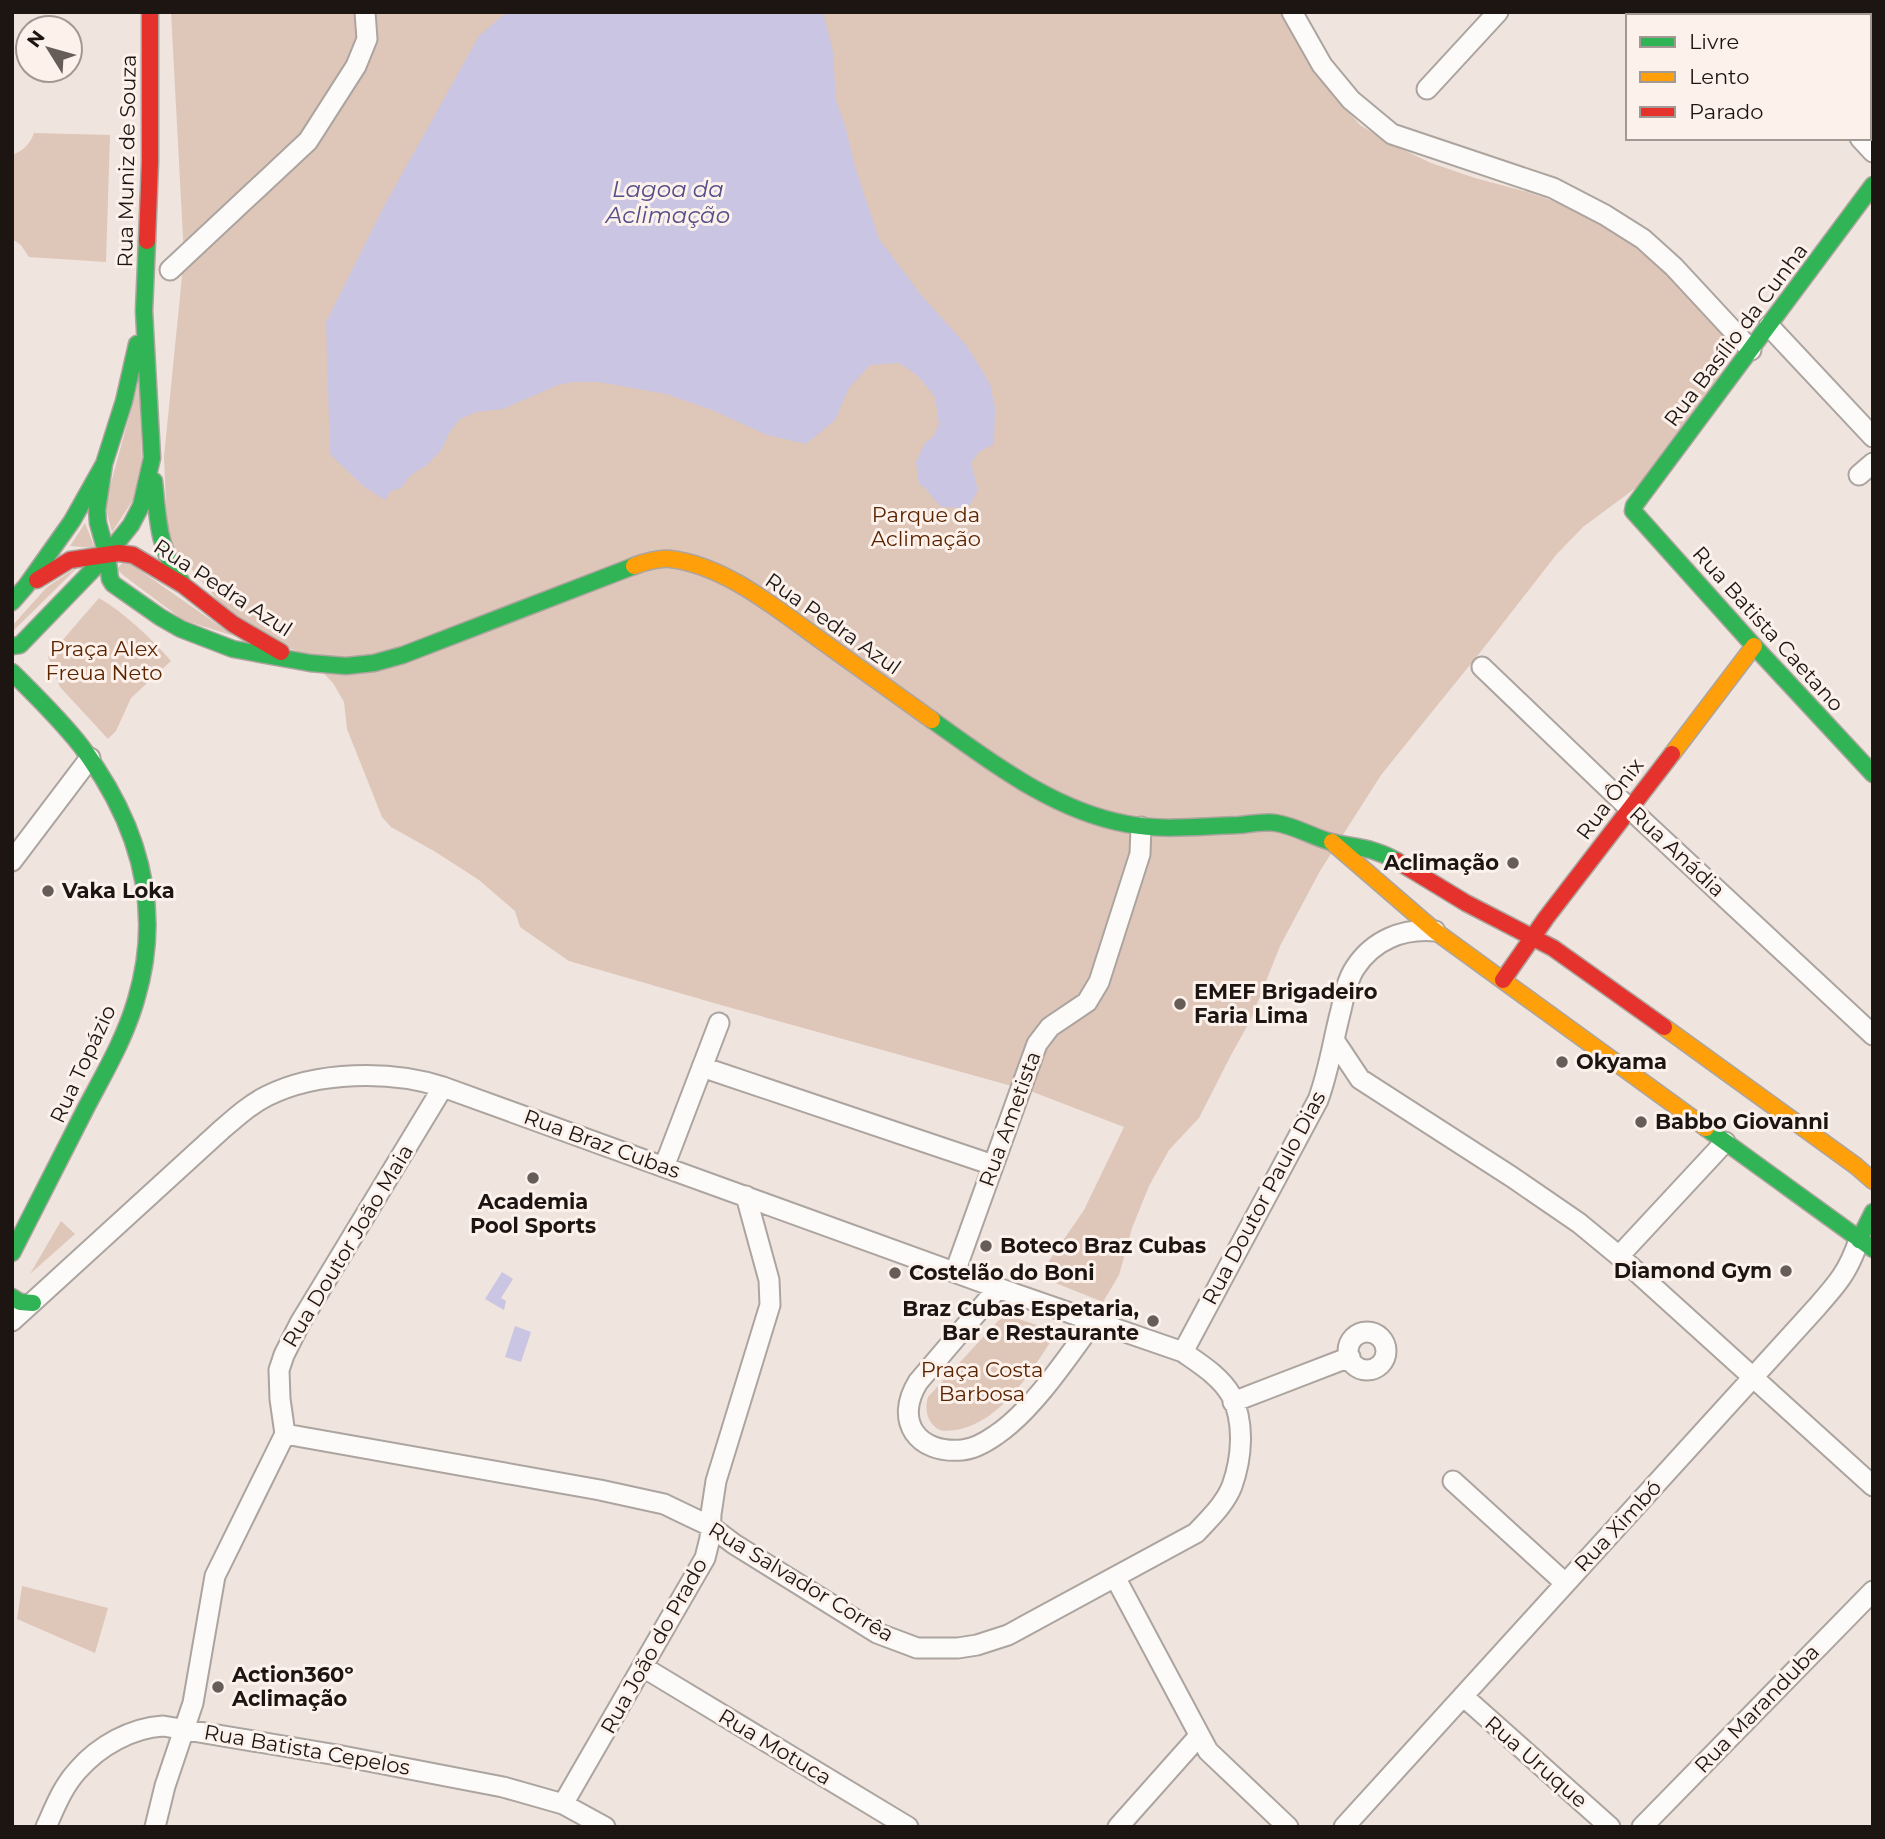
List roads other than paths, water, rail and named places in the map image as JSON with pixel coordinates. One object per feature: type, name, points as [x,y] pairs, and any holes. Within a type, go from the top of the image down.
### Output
[{"type":"street","name":"Rua Muniz de Souza","points":[[12,646],[20,645],[107,555],[131,525],[141,506],[147,485],[152,458],[144,311],[150,162],[150,12]]},
{"type":"street","points":[[170,270],[308,141],[356,66],[367,39],[365,12]]},
{"type":"street","points":[[1292,12],[1322,65],[1336,83],[1351,100],[1392,135],[1553,188],[1605,215],[1643,239],[1674,267],[1751,350]]},
{"type":"street","points":[[1427,89],[1498,12]]},
{"type":"street","name":"Rua Basílio da Cunha","points":[[1633,510],[1873,185]]},
{"type":"street","name":"Rua Muniz de Souza","points":[[12,601],[26,586],[72,521],[104,464],[124,401],[144,311]]},
{"type":"street","points":[[1769,326],[1873,437]]},
{"type":"street","points":[[152,458],[160,537],[170,566],[183,585]]},
{"type":"street","points":[[26,586],[70,560],[107,555],[97,510],[104,464]]},
{"type":"street","name":"Rua Batista Caetano","points":[[1633,510],[1873,774]]},
{"type":"street","name":"Rua Pedra Azul","points":[[295,659],[233,624],[183,585],[133,555],[107,555],[113,584],[171,623],[201,638],[233,649],[310,663],[346,666],[393,658],[644,562],[669,559],[694,564],[773,606],[994,763],[1073,808],[1100,818],[1140,827],[1275,823],[1391,858],[1466,903],[1553,948],[1856,1166],[1873,1181]]},
{"type":"street","name":"Rua Ônix","points":[[1503,980],[1532,937],[1754,646]]},
{"type":"street","name":"Rua Anádia","points":[[1482,667],[1873,1035]]},
{"type":"street","name":"Rua Topázio","points":[[12,672],[90,758],[124,815],[140,858],[147,889],[148,935],[136,1000],[118,1046],[12,1253]]},
{"type":"street","points":[[12,861],[90,758]]},
{"type":"street","name":"Rua Ametista","points":[[954,1272],[1037,1044],[1050,1027],[1087,1002],[1099,982],[1140,854],[1140,827]]},
{"type":"street","points":[[1332,842],[1435,931],[1866,1245]]},
{"type":"street","name":"Rua Doutor Paulo Dias","points":[[1183,1352],[1318,1100],[1346,989],[1354,969],[1380,943],[1393,936],[1417,929],[1435,931]]},
{"type":"street","points":[[664,1167],[719,1023]]},
{"type":"street","points":[[1334,1040],[1360,1079],[1512,1177],[1579,1223],[1619,1256],[1873,1486]]},
{"type":"street","points":[[702,1067],[993,1165]]},
{"type":"street","name":"Rua Braz Cubas","points":[[12,1321],[219,1132],[267,1096],[295,1086],[329,1079],[394,1076],[443,1087],[998,1288],[1183,1352],[1219,1380],[1233,1402]]},
{"type":"street","name":"Rua Doutor João Maia","points":[[285,1434],[279,1370],[284,1355],[300,1323],[443,1087]]},
{"type":"street","points":[[1619,1256],[1725,1142]]},
{"type":"street","name":"Rua João do Prado","points":[[563,1804],[705,1558],[710,1538],[716,1481],[770,1305],[769,1280],[746,1196]]},
{"type":"street","name":"Rua Ximbó","points":[[1344,1827],[1754,1379],[1843,1277],[1866,1245],[1873,1212]]},
{"type":"street","points":[[998,1288],[912,1391],[908,1408],[909,1423],[918,1438],[930,1447],[963,1450],[998,1434],[1030,1404],[1094,1321]]},
{"type":"street","points":[[12,1297],[20,1302],[33,1303]]},
{"type":"street","points":[[1233,1402],[1350,1357]]},
{"type":"street","name":"Rua Salvador Corrêa","points":[[285,1434],[647,1499],[681,1511],[710,1526],[734,1544],[877,1633],[917,1648],[958,1648],[1008,1635],[1196,1533],[1214,1514],[1231,1487],[1239,1457],[1240,1423],[1233,1402]]},
{"type":"street","points":[[155,1827],[165,1786],[192,1703],[215,1576],[285,1434]]},
{"type":"street","points":[[1453,1480],[1565,1583]]},
{"type":"street","points":[[1115,1577],[1208,1751],[1288,1827]]},
{"type":"street","name":"Rua Maranduba","points":[[1642,1827],[1873,1591]]},
{"type":"street","name":"Rua Motuca","points":[[643,1667],[908,1827]]},
{"type":"street","name":"Rua Uruque","points":[[1462,1696],[1610,1827]]},
{"type":"street","name":"Rua Batista Cepelos","points":[[46,1827],[70,1780],[79,1769],[105,1747],[134,1730],[163,1726],[455,1776],[563,1804],[605,1827]]},
{"type":"street","points":[[1118,1827],[1199,1736]]},
{"type":"water","name":"Lagoa da Aclimação","points":[[510,12],[823,12],[833,52],[836,100],[879,239],[921,295],[966,345],[990,384],[995,408],[994,444],[979,452],[971,463],[978,490],[968,508],[941,507],[919,484],[916,462],[925,443],[933,437],[939,424],[935,397],[918,376],[899,363],[870,365],[849,388],[835,420],[806,444],[767,435],[712,410],[666,394],[599,382],[573,382],[558,385],[503,409],[476,412],[460,419],[449,433],[442,449],[427,465],[411,475],[401,488],[391,491],[385,500],[363,486],[330,454],[326,322],[383,208],[479,36]]},
{"type":"water","points":[[502,1272],[513,1279],[501,1298],[506,1301],[504,1310],[485,1299]]},
{"type":"water","points":[[515,1326],[531,1332],[521,1362],[505,1357]]},
{"type":"place","name":"Aclimação","points":[[1513,863]]},
{"type":"place","name":"Vaka Loka","points":[[48,891]]},
{"type":"place","name":"EMEF Brigadeiro Faria Lima","points":[[1180,1004]]},
{"type":"place","name":"Okyama","points":[[1562,1062]]},
{"type":"place","name":"Babbo Giovanni","points":[[1641,1122]]},
{"type":"place","name":"Academia Pool Sports","points":[[533,1178]]},
{"type":"place","name":"Boteco Braz Cubas","points":[[986,1246]]},
{"type":"place","name":"Diamond Gym","points":[[1786,1271]]},
{"type":"place","name":"Costelão do Boni","points":[[895,1273]]},
{"type":"place","name":"Braz Cubas Espetaria, Bar e Restaurante","points":[[1153,1321]]},
{"type":"place","name":"Action360º Aclimação","points":[[218,1687]]},
{"type":"park label","name":"Parque da Aclimação","points":[[926,527]]},
{"type":"park label","name":"Praça Alex Freua Neto","points":[[104,661]]},
{"type":"park label","name":"Praça Costa Barbosa","points":[[982,1382]]}]
